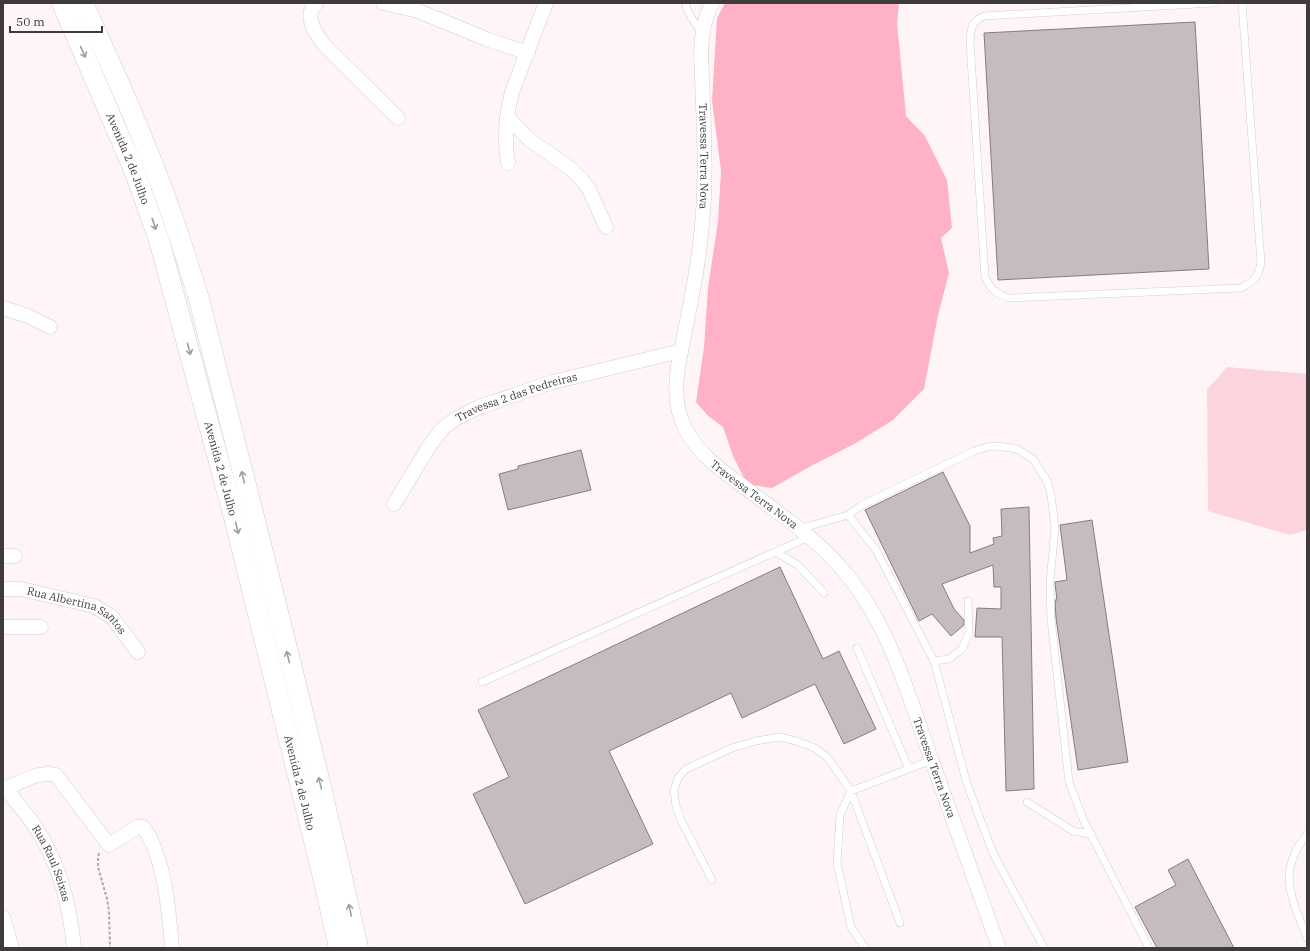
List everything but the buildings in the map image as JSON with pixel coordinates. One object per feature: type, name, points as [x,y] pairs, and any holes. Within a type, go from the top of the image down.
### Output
[{"type":"main road","name":"Avenida 2 de Julho","points":[[62,3],[134,170],[159,240],[235,521],[322,873],[339,948]]},
{"type":"main road","name":"Avenida 2 de Julho","points":[[83,3],[129,106],[155,171],[177,231],[199,299],[305,722],[358,948]]},
{"type":"street","points":[[318,3],[311,10],[311,19],[313,28],[318,36],[325,46],[398,118]]},
{"type":"street","points":[[383,3],[418,11],[489,40],[528,52]]},
{"type":"street","points":[[508,163],[506,150],[507,117],[512,92],[546,3]]},
{"type":"street","name":"Travessa Terra Nova","points":[[712,3],[707,12],[702,32],[701,52],[705,179],[704,210],[697,266],[676,381],[676,396],[681,420],[700,451],[717,468],[820,546],[842,569],[857,588],[874,614],[899,670],[999,948]]},
{"type":"street","points":[[507,117],[530,140],[571,169],[582,180],[589,189],[606,227]]},
{"type":"street","points":[[3,308],[28,316],[50,327]]},
{"type":"street","name":"Travessa 2 das Pedreiras","points":[[394,504],[430,445],[443,428],[455,419],[479,407],[553,382],[681,350]]},
{"type":"street","name":"Rua Albertina Santos","points":[[3,588],[21,589],[94,606],[112,617],[138,652]]},
{"type":"street","points":[[3,627],[41,627]]},
{"type":"street","points":[[4,789],[32,777],[48,773],[56,775],[62,780],[109,844],[137,826],[143,827],[152,842],[161,872],[168,909],[172,948]]},
{"type":"street","name":"Rua Raul Seixas","points":[[4,789],[35,826],[56,866],[66,896],[72,927],[74,948]]},
{"type":"street","points":[[3,917],[12,948]]},
{"type":"lane","points":[[685,3],[695,25],[702,32]]},
{"type":"lane","points":[[1214,3],[984,16],[976,19],[971,29],[970,42],[985,277],[990,288],[998,294],[1010,298],[1241,288],[1252,282],[1258,274],[1261,263],[1242,3]]},
{"type":"lane","points":[[482,682],[776,552],[804,533],[848,516],[862,505],[974,451],[990,446],[1017,449],[1033,459],[1047,481],[1052,501],[1055,527],[1050,583],[1051,619],[1069,782],[1075,800],[1091,834],[1149,948]]},
{"type":"lane","points":[[848,516],[876,550],[934,662],[967,784],[992,853],[1044,948]]},
{"type":"lane","points":[[776,552],[798,565],[824,593]]},
{"type":"lane","points":[[934,662],[950,659],[962,648],[969,633],[968,601]]},
{"type":"lane","points":[[857,648],[909,769]]},
{"type":"lane","points":[[712,880],[681,820],[676,806],[674,790],[678,778],[686,769],[732,748],[756,741],[780,737],[815,748],[828,758],[851,791],[900,923]]},
{"type":"lane","points":[[866,948],[851,927],[837,863],[840,815],[851,791],[932,760]]},
{"type":"lane","points":[[1027,802],[1073,831],[1091,834]]},
{"type":"lane","points":[[1307,834],[1292,858],[1288,878],[1292,899],[1307,938]]},
{"type":"path","points":[[109,844],[100,853],[98,858],[98,867],[109,911],[110,948]]},
{"type":"shaded area","points":[[725,3],[899,3],[897,23],[906,116],[925,136],[947,180],[952,228],[941,238],[949,273],[938,315],[924,389],[893,420],[856,443],[772,488],[747,484],[733,456],[723,427],[708,416],[696,402],[704,347],[708,288],[718,221],[721,171],[712,101],[717,18]]},
{"type":"shaded area","points":[[1227,367],[1307,374],[1307,530],[1290,535],[1208,511],[1207,390]]}]
